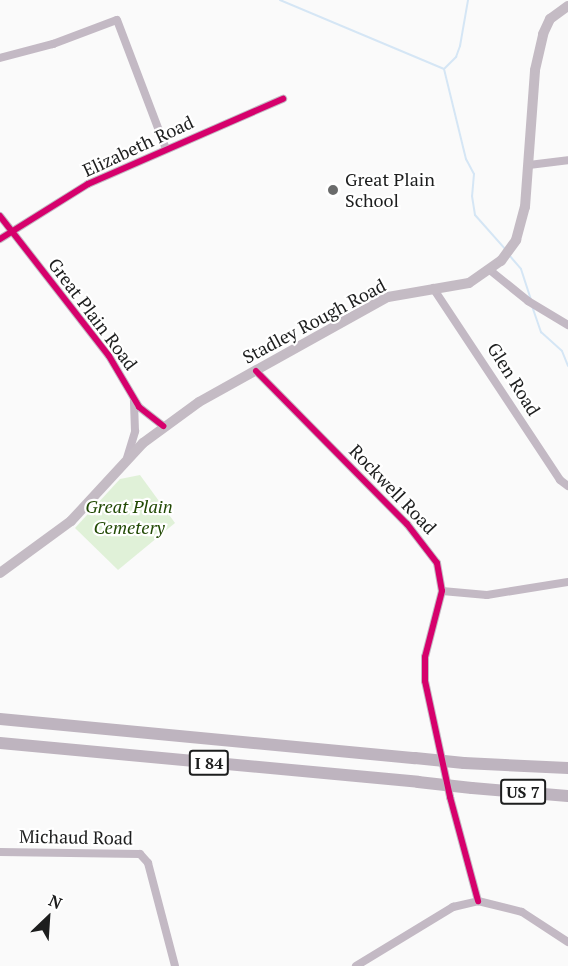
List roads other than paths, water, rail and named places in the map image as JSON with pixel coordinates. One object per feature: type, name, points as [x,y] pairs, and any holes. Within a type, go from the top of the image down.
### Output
[{"type":"highway","name":"I 84","points":[[0,719],[464,763],[568,768]]},
{"type":"highway","name":"I 84","points":[[0,743],[418,782],[568,802]]},
{"type":"highway","name":"US 7","points":[[475,788],[568,796]]},
{"type":"main road","name":"Stadley Rough Road","points":[[163,426],[255,371],[388,297],[469,283],[490,271],[508,253],[525,207],[535,70],[543,34],[550,19],[568,6]]},
{"type":"main road","name":"Great Plain Road","points":[[0,573],[71,520],[126,459],[163,426]]},
{"type":"street","points":[[0,58],[53,44],[117,20],[166,149]]},
{"type":"street","name":"Elizabeth Road","points":[[0,239],[13,234],[88,184],[283,99]]},
{"type":"street","points":[[529,165],[568,160]]},
{"type":"street","name":"Great Plain Road","points":[[0,216],[109,356],[133,397],[154,422],[163,426]]},
{"type":"street","points":[[490,271],[528,301],[568,325]]},
{"type":"street","name":"Glen Road","points":[[433,288],[553,471],[568,486]]},
{"type":"street","name":"Rockwell Road","points":[[255,371],[430,550],[440,573],[442,591],[425,657],[425,681],[441,762],[478,901]]},
{"type":"street","name":"Great Plain Road","points":[[126,459],[135,431],[133,397]]},
{"type":"street","points":[[442,591],[487,595],[568,582]]},
{"type":"street","name":"Michaud Road","points":[[0,852],[140,854],[148,863],[175,966]]},
{"type":"street","points":[[356,966],[453,907],[478,901],[522,912],[568,942]]},
{"type":"waterway","points":[[280,0],[444,69],[466,159],[474,174],[472,196],[475,215],[506,250]]},
{"type":"waterway","points":[[445,68],[456,57],[460,46],[468,0]]},
{"type":"waterway","points":[[509,255],[521,269],[531,300]]},
{"type":"waterway","points":[[532,306],[541,332],[562,351],[568,366]]},
{"type":"place","name":"Great Plain School","points":[[333,190]]},
{"type":"park label","name":"Great Plain Cemetery","points":[[129,517]]}]
